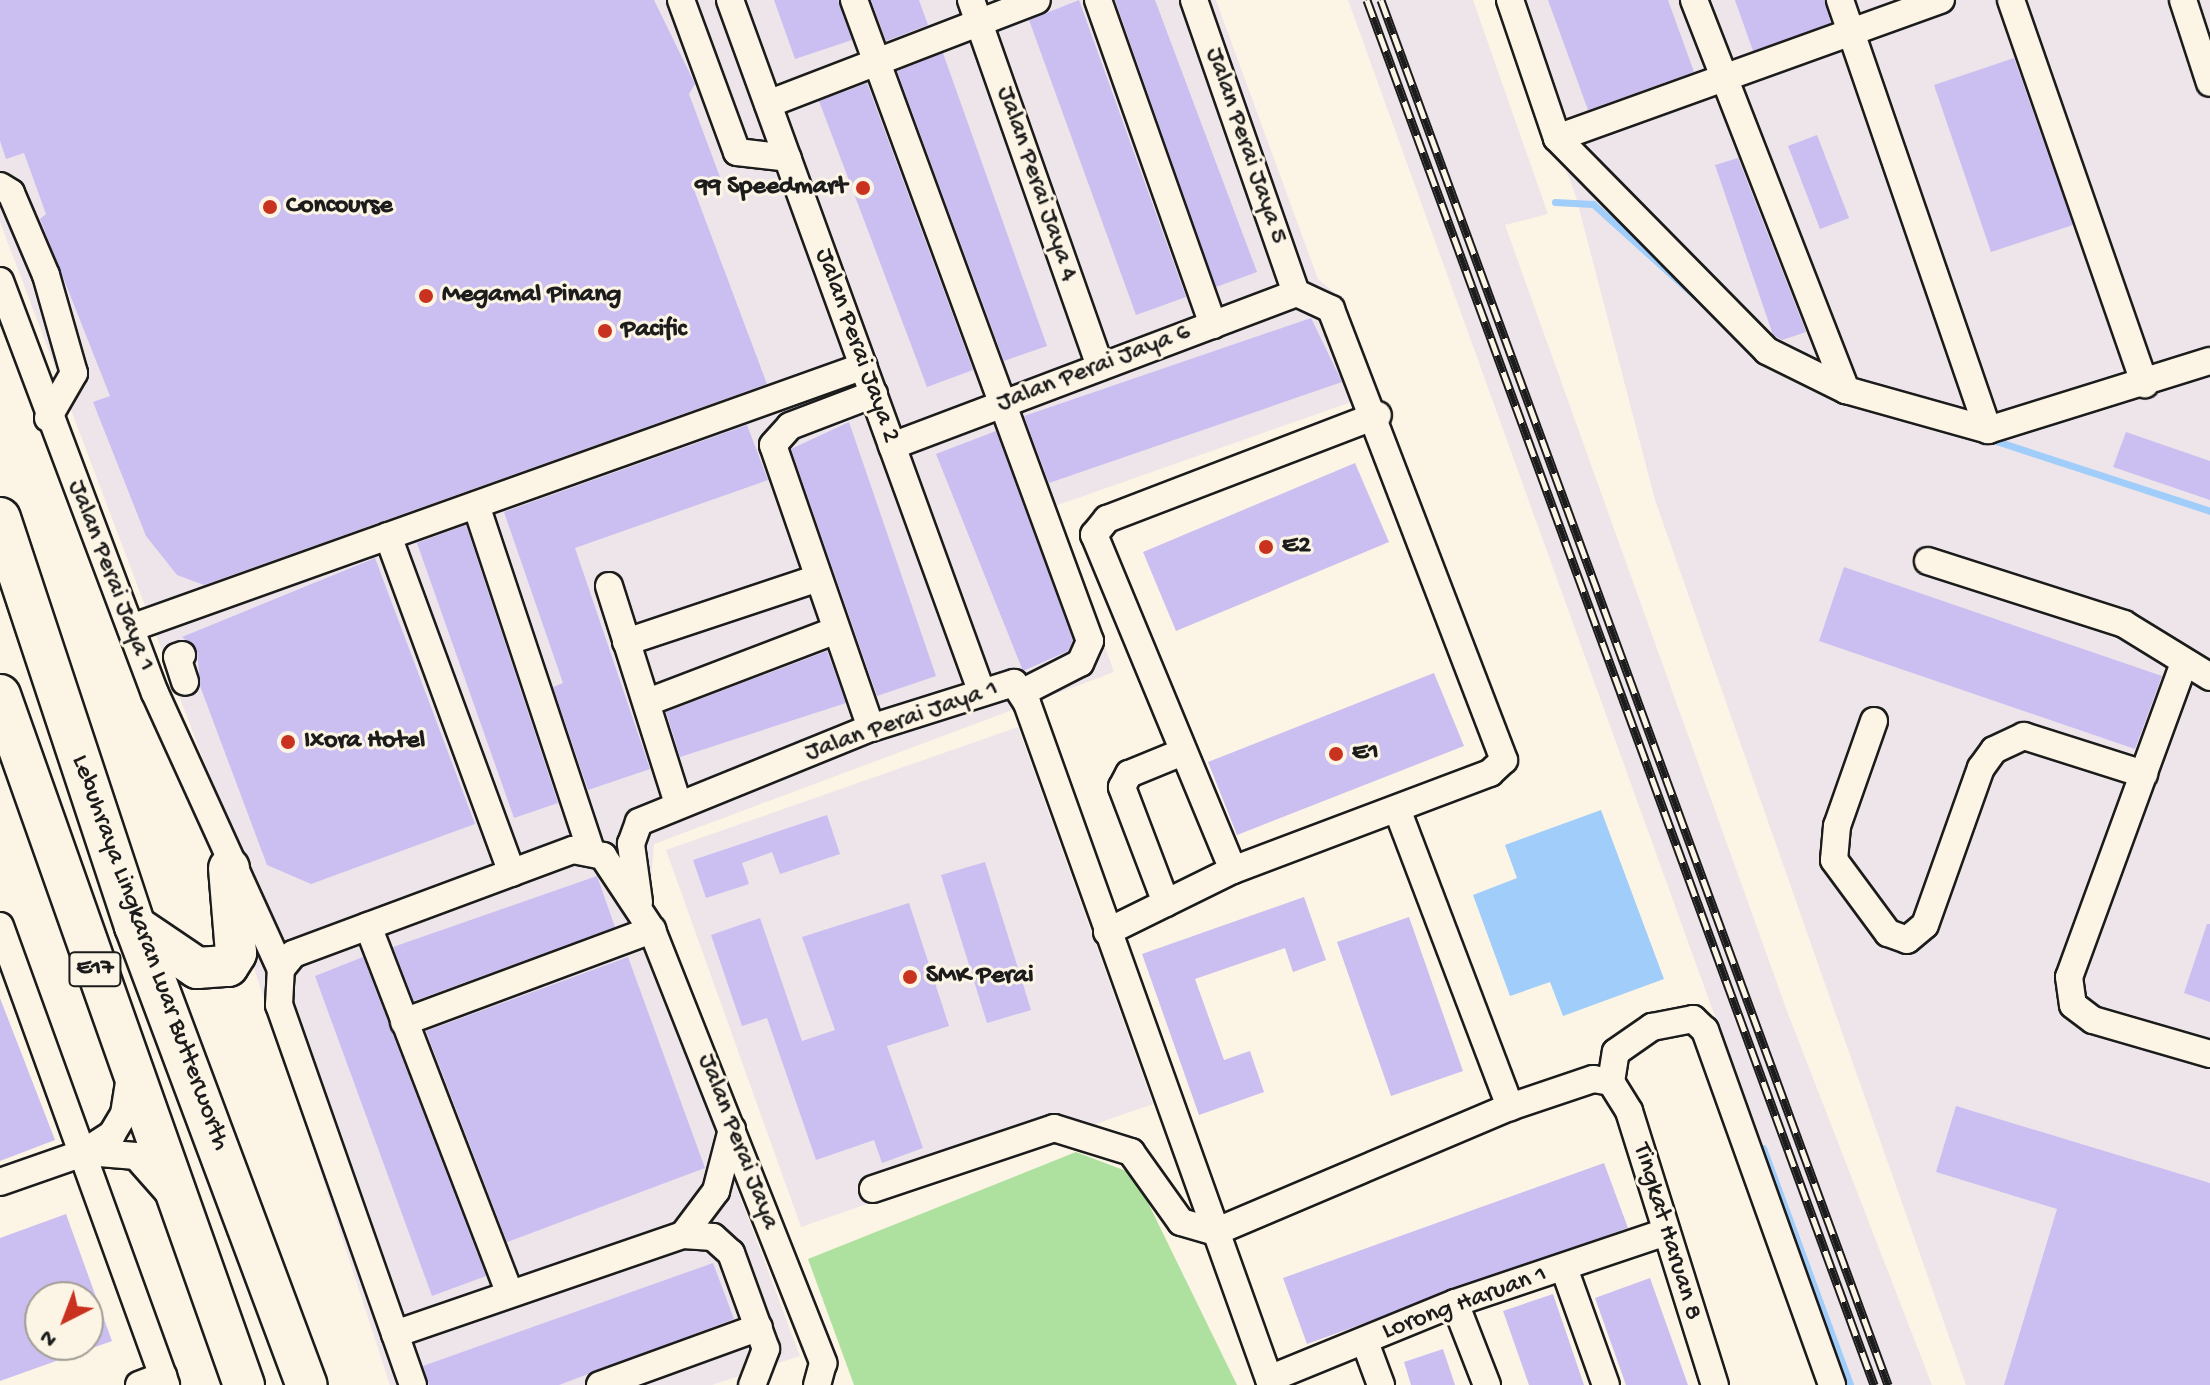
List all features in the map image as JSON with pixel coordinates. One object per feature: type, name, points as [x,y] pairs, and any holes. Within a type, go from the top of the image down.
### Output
[{"type":"highway","name":"Lebuhraya Lingkaran Luar Butterworth","points":[[0,518],[135,926],[307,1385]]},
{"type":"highway","name":"Lebuhraya Lingkaran Luar Butterworth","points":[[0,695],[177,1203],[244,1385]]},
{"type":"highway","points":[[135,926],[197,968],[228,966],[236,953],[229,868]]},
{"type":"street","points":[[681,0],[737,152],[788,158]]},
{"type":"street","name":"Jalan Perai Jaya 2","points":[[730,0],[982,693]]},
{"type":"street","points":[[854,0],[1090,641],[1080,663],[1023,692]]},
{"type":"street","points":[[768,104],[876,62],[975,11],[1037,0]]},
{"type":"street","points":[[1098,0],[1213,325]]},
{"type":"street","name":"Jalan Perai Jaya 5","points":[[1194,0],[1296,293]]},
{"type":"street","points":[[1510,0],[1557,138],[1767,351],[1846,390],[1988,430],[2145,384],[2210,361]]},
{"type":"street","points":[[1694,0],[1720,80],[1846,390]]},
{"type":"street","points":[[1840,0],[1988,430]]},
{"type":"street","points":[[1557,138],[1941,0]]},
{"type":"street","points":[[2011,0],[2145,384]]},
{"type":"street","points":[[2183,0],[2210,83]]},
{"type":"street","name":"Jalan Perai Jaya 4","points":[[975,11],[1100,367]]},
{"type":"street","points":[[0,186],[11,193],[46,275],[74,373],[48,418]]},
{"type":"street","name":"Jalan Perai Jaya 1","points":[[0,281],[48,418],[229,868]]},
{"type":"street","points":[[1107,932],[1233,870],[1490,773],[1504,760],[1378,415],[1331,309],[1296,293]]},
{"type":"street","name":"Jalan Perai Jaya 6","points":[[892,446],[1296,293]]},
{"type":"street","points":[[131,628],[864,366]]},
{"type":"street","points":[[871,728],[815,579],[773,445],[790,426],[874,394]]},
{"type":"street","points":[[1233,870],[1094,535],[1107,519],[1378,415]]},
{"type":"street","points":[[476,505],[591,850],[639,902]]},
{"type":"street","points":[[388,536],[512,873]]},
{"type":"street","points":[[1928,561],[2124,624],[2210,677]]},
{"type":"street","points":[[626,642],[815,579]]},
{"type":"street","points":[[609,586],[678,803]]},
{"type":"street","points":[[648,702],[834,631]]},
{"type":"street","points":[[182,655],[177,657],[185,682]]},
{"type":"street","points":[[2184,663],[2069,977],[2073,1005],[2093,1020],[2210,1054]]},
{"type":"street","name":"Jalan Perai Jaya 1","points":[[639,902],[631,844],[639,822],[678,803],[871,728],[1014,683],[1023,692],[1270,1382]]},
{"type":"street","points":[[1874,721],[1837,826],[1834,860],[1888,933],[1907,940],[1925,925],[1981,768],[1994,750],[2024,736],[2144,774]]},
{"type":"street","points":[[1166,903],[1122,787],[1129,774],[1183,752]]},
{"type":"street","points":[[1397,809],[1510,1107]]},
{"type":"street","points":[[281,969],[293,954],[512,873],[591,850]]},
{"type":"street","points":[[229,868],[281,969],[279,1005],[413,1385]]},
{"type":"street","name":"Jalan Perai Jaya","points":[[639,902],[732,1129],[823,1378]]},
{"type":"street","points":[[0,926],[83,1153],[156,1382]]},
{"type":"street","points":[[368,926],[510,1294]]},
{"type":"street","points":[[404,1022],[652,930]]},
{"type":"street","points":[[873,1189],[1054,1128],[1131,1152],[1181,1222],[1215,1232],[1510,1107],[1593,1079],[1611,1082],[1616,1052],[1652,1027],[1693,1019],[1705,1030],[1832,1385]]},
{"type":"street","points":[[0,1182],[83,1153],[120,1125],[131,1071]]},
{"type":"street","name":"Tingkat Haruan 8","points":[[1611,1082],[1629,1111],[1663,1233],[1715,1385]]},
{"type":"street","points":[[683,1235],[716,1191],[732,1129]]},
{"type":"street","points":[[83,1153],[136,1156],[177,1203]]},
{"type":"street","name":"Lorong Haruan 1","points":[[1270,1382],[1455,1303],[1663,1233]]},
{"type":"street","points":[[395,1334],[683,1235],[724,1243],[759,1327],[764,1365],[752,1385]]},
{"type":"street","points":[[1564,1268],[1606,1385]]},
{"type":"street","points":[[1455,1303],[1487,1385]]},
{"type":"street","points":[[600,1385],[759,1327]]},
{"type":"street","points":[[1365,1342],[1381,1385]]},
{"type":"shaded area","points":[[0,0],[1216,0],[1318,279],[1343,300],[1377,393],[1055,506],[1114,672],[654,844],[646,946],[800,1356],[712,1385],[390,1385],[251,959],[257,902],[0,222]]},
{"type":"shaded area","points":[[1348,0],[1473,0],[1548,214],[1505,225],[1787,1011],[1932,1385],[1848,1385]]},
{"type":"shaded area","points":[[1504,0],[2210,0],[2210,1385],[1966,1385],[1655,500],[1576,197]]},
{"type":"shaded area","name":"SMK Perai","points":[[1018,727],[1153,1104],[801,1227],[666,850]]},
{"type":"green space","points":[[1076,1152],[1134,1174],[1237,1385],[854,1385],[808,1259]]},
{"type":"water","points":[[1601,810],[1664,979],[1563,1016],[1550,982],[1510,996],[1473,895],[1517,878],[1505,845]]},
{"type":"building","name":"Megamal Pinang","points":[[0,0],[654,0],[695,84],[689,94],[720,177],[693,187],[767,384],[204,585],[177,575],[146,536],[93,402],[110,396],[40,219],[46,214],[24,153],[6,159],[0,141]]},
{"type":"building","points":[[774,0],[838,0],[852,40],[795,59]]},
{"type":"building","points":[[871,0],[919,0],[928,25],[886,41]]},
{"type":"building","points":[[1079,0],[1186,297],[1136,315],[1029,20]]},
{"type":"building","points":[[1115,0],[1155,0],[1257,272],[1216,287]]},
{"type":"building","points":[[1548,0],[1668,0],[1694,72],[1588,110]]},
{"type":"building","points":[[1735,0],[1824,0],[1831,23],[1753,51]]},
{"type":"building","points":[[943,53],[1047,346],[1004,361],[897,71]]},
{"type":"building","points":[[2014,58],[2073,225],[1991,252],[1934,85]]},
{"type":"building","points":[[867,83],[973,370],[927,387],[819,101]]},
{"type":"building","points":[[1817,135],[1849,218],[1820,229],[1788,146]]},
{"type":"building","points":[[1738,158],[1806,332],[1782,340],[1773,335],[1715,165]]},
{"type":"building","points":[[1311,318],[1342,382],[1049,483],[1024,416]]},
{"type":"building","points":[[849,422],[936,676],[877,696],[791,449]]},
{"type":"building","points":[[747,425],[768,480],[575,548],[650,769],[588,790],[553,687],[563,683],[504,512]]},
{"type":"building","points":[[996,431],[1073,640],[1068,651],[1023,671],[936,454]]},
{"type":"building","points":[[2126,432],[2210,461],[2210,500],[2113,467]]},
{"type":"building","name":"E2","points":[[1355,463],[1389,542],[1176,631],[1143,552]]},
{"type":"building","points":[[466,525],[558,803],[514,818],[417,543]]},
{"type":"building","points":[[375,558],[475,824],[311,884],[267,865],[200,686],[197,650],[182,637]]},
{"type":"building","points":[[1844,567],[2162,676],[2135,749],[1819,641]]},
{"type":"building","points":[[827,651],[846,703],[680,757],[666,712]]},
{"type":"building","name":"E1","points":[[1434,673],[1464,746],[1237,835],[1208,762]]},
{"type":"building","points":[[827,815],[840,854],[780,874],[772,852],[742,863],[749,884],[706,898],[693,860]]},
{"type":"building","points":[[985,862],[1031,1010],[987,1023],[941,875]]},
{"type":"building","points":[[597,876],[615,927],[414,1001],[393,947]]},
{"type":"building","points":[[1304,897],[1326,960],[1293,972],[1285,948],[1195,979],[1224,1060],[1250,1051],[1264,1092],[1199,1115],[1142,954]]},
{"type":"building","points":[[909,903],[949,1026],[887,1046],[923,1148],[882,1163],[874,1140],[816,1160],[767,1018],[742,1026],[711,935],[760,918],[802,1041],[835,1030],[802,937]]},
{"type":"building","points":[[1409,917],[1463,1071],[1391,1096],[1337,942]]},
{"type":"building","points":[[2207,924],[2210,924],[2210,1002],[2184,993]]},
{"type":"building","points":[[363,957],[486,1276],[432,1296],[315,976]]},
{"type":"building","points":[[628,957],[705,1168],[507,1242],[426,1031]]},
{"type":"building","points":[[0,998],[55,1140],[0,1161]]},
{"type":"building","points":[[1956,1106],[2210,1183],[2210,1385],[2004,1385],[2057,1209],[1936,1172]]},
{"type":"building","points":[[1604,1163],[1628,1228],[1307,1344],[1283,1278]]},
{"type":"building","points":[[66,1214],[90,1281],[24,1281],[24,1361],[56,1361],[0,1381],[0,1238]]},
{"type":"building","points":[[713,1263],[734,1319],[559,1385],[429,1385],[423,1366]]},
{"type":"building","points":[[1650,1278],[1688,1385],[1626,1385],[1595,1298]]},
{"type":"building","points":[[1553,1294],[1584,1385],[1529,1385],[1503,1311]]},
{"type":"building","points":[[104,1319],[112,1341],[104,1344]]},
{"type":"building","points":[[1443,1349],[1455,1385],[1411,1385],[1404,1362]]},
{"type":"waterway","points":[[1555,202],[1593,204],[1694,295]]},
{"type":"waterway","points":[[1990,439],[2210,511]]},
{"type":"waterway","points":[[1763,1148],[1850,1385]]},
{"type":"railway","points":[[1367,0],[1874,1385]]},
{"type":"railway","points":[[1381,0],[1888,1385]]},
{"type":"place","name":"99 Speedmart","points":[[863,188]]},
{"type":"place","name":"Concourse","points":[[270,207]]},
{"type":"place","name":"Megamal Pinang","points":[[426,296]]},
{"type":"place","name":"Pacific","points":[[605,331]]},
{"type":"place","name":"E2","points":[[1266,547]]},
{"type":"place","name":"Ixora Hotel","points":[[288,742]]},
{"type":"place","name":"E1","points":[[1336,754]]},
{"type":"place","name":"SMK Perai","points":[[910,977]]}]
